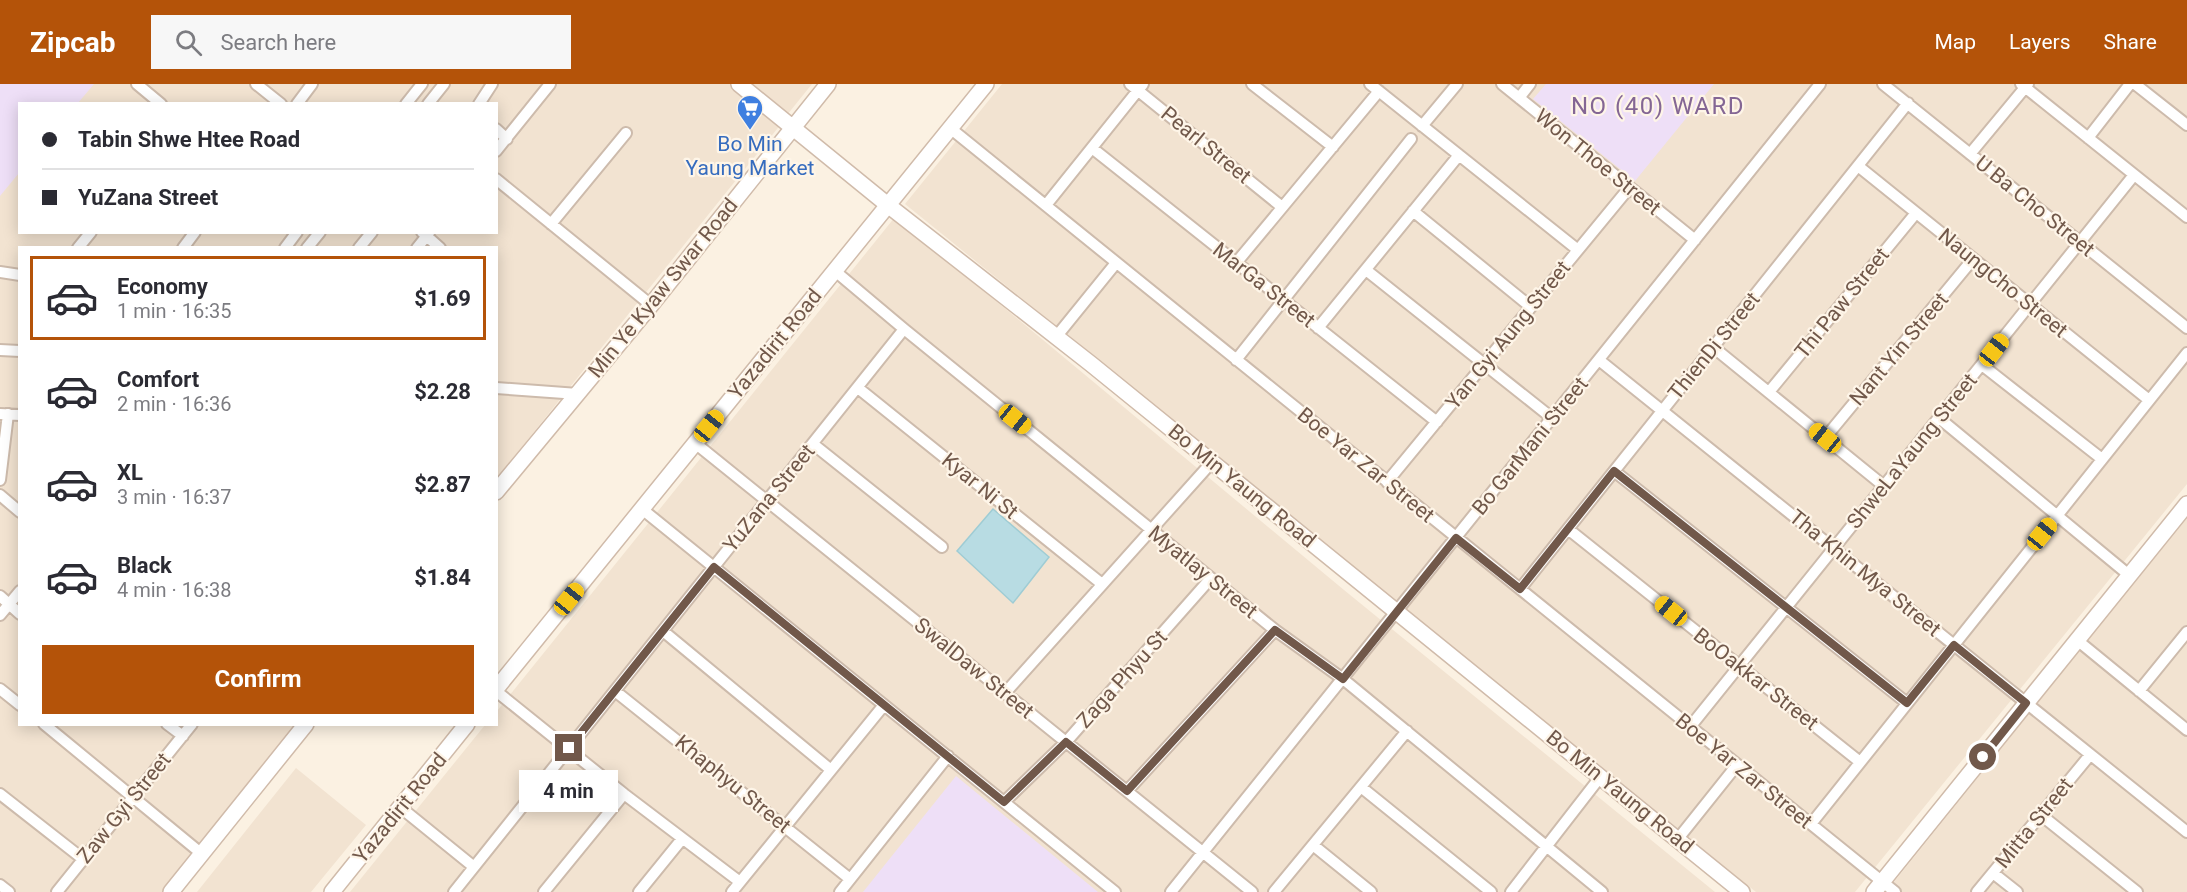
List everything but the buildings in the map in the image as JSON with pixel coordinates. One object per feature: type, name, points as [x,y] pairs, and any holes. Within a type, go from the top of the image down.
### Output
[{"type":"street","points":[[136,84],[158,102]]},
{"type":"street","points":[[256,84],[278,102]]},
{"type":"street","points":[[298,102],[312,84]]},
{"type":"street","points":[[408,102],[422,84]]},
{"type":"street","points":[[430,102],[444,84]]},
{"type":"street","points":[[480,102],[492,84]]},
{"type":"street","name":"Bo Min Yaung Road","points":[[739,84],[1398,611],[1742,892]]},
{"type":"street","name":"Min Ye Kyaw Swar Road","points":[[498,490],[651,305],[803,136],[828,84]]},
{"type":"street","name":"Yazadirit Road","points":[[498,688],[835,271],[880,199],[950,129],[986,84]]},
{"type":"street","points":[[1252,84],[1333,147]]},
{"type":"street","points":[[1422,126],[1457,84]]},
{"type":"street","name":"Won Thoe Street","points":[[1502,84],[1695,240]]},
{"type":"street","points":[[1519,98],[1530,84]]},
{"type":"street","name":"Bo GarMani Street","points":[[1171,892],[1820,84]]},
{"type":"street","name":"U Ba Cho Street","points":[[1884,84],[2187,328]]},
{"type":"street","points":[[2088,138],[2130,84]]},
{"type":"street","points":[[2135,84],[2187,125]]},
{"type":"street","points":[[498,149],[548,85]]},
{"type":"street","points":[[1970,154],[2025,85],[2187,218]]},
{"type":"street","points":[[1046,205],[1092,148],[1137,86]]},
{"type":"street","name":"Pearl Street","points":[[1137,86],[1282,207]]},
{"type":"street","points":[[1236,262],[1333,147],[1375,87],[1578,250]]},
{"type":"street","name":"ThienDi Street","points":[[1520,589],[1908,103]]},
{"type":"street","name":"Boe Yar Zar Street","points":[[950,129],[1811,824],[1878,887],[1894,892]]},
{"type":"street","points":[[498,131],[507,139]]},
{"type":"street","points":[[551,224],[626,133]]},
{"type":"street","points":[[1236,360],[1411,139]]},
{"type":"street","name":"MarGa Street","points":[[1092,148],[1437,422]]},
{"type":"street","points":[[1318,328],[1459,155]]},
{"type":"street","name":"NaungCho Street","points":[[1858,166],[2149,400]]},
{"type":"street","name":"ShweLaYaung Street","points":[[1690,727],[2134,175]]},
{"type":"street","points":[[498,181],[651,305]]},
{"type":"street","name":"Yan Gyi Aung Street","points":[[1388,482],[1629,188]]},
{"type":"street","points":[[1413,211],[1531,307]]},
{"type":"street","name":"Thi Paw Street","points":[[1768,392],[1916,213]]},
{"type":"street","points":[[80,246],[89,234]]},
{"type":"street","points":[[309,246],[318,234]]},
{"type":"street","points":[[361,246],[370,234]]},
{"type":"street","points":[[426,234],[438,246]]},
{"type":"street","name":"Nant Yin Street","points":[[1825,438],[1973,259]]},
{"type":"street","points":[[1056,337],[1116,262]]},
{"type":"street","points":[[1366,270],[1552,418]]},
{"type":"street","name":"Myatlay Street","points":[[835,271],[1275,630],[1343,679],[1602,892]]},
{"type":"street","points":[[0,272],[18,275]]},
{"type":"street","name":"YuZana Street","points":[[454,892],[904,329]]},
{"type":"street","points":[[1713,347],[1884,486]]},
{"type":"street","points":[[0,350],[18,351]]},
{"type":"street","points":[[1811,824],[2187,353]]},
{"type":"street","name":"Tha Khin Mya Street","points":[[1599,360],[2187,832]]},
{"type":"street","points":[[1982,365],[2103,459]]},
{"type":"street","points":[[498,388],[578,394]]},
{"type":"street","name":"Kyar Ni St","points":[[858,388],[1102,585]]},
{"type":"street","points":[[0,480],[9,414]]},
{"type":"street","points":[[1939,418],[2129,575]]},
{"type":"street","name":"SwalDaw Street","points":[[695,443],[1252,892]]},
{"type":"street","points":[[813,444],[942,547]]},
{"type":"street","points":[[1005,693],[1212,462]]},
{"type":"street","points":[[1614,471],[1907,703]]},
{"type":"street","points":[[0,495],[18,510]]},
{"type":"street","points":[[1878,887],[2187,504]]},
{"type":"street","points":[[642,509],[1115,892]]},
{"type":"street","name":"BoOakkar Street","points":[[1568,529],[1860,762]]},
{"type":"street","name":"Zaga Phyu St","points":[[1004,802],[1066,742],[1211,578]]},
{"type":"street","points":[[0,615],[18,593]]},
{"type":"street","points":[[0,596],[18,612]]},
{"type":"street","points":[[1127,791],[1275,630]]},
{"type":"street","points":[[663,631],[831,770]]},
{"type":"street","points":[[2139,691],[2187,632]]},
{"type":"street","points":[[2077,640],[2187,730]]},
{"type":"street","points":[[0,689],[18,703]]},
{"type":"street","name":"Khaphyu Street","points":[[615,691],[850,879]]},
{"type":"street","points":[[498,692],[624,794],[740,882]]},
{"type":"street","points":[[732,892],[884,705]]},
{"type":"street","points":[[46,726],[202,854]]},
{"type":"street","points":[[170,726],[183,736]]},
{"type":"street","name":"Zaw Gyi Street","points":[[57,892],[190,726]]},
{"type":"street","points":[[171,892],[304,726]]},
{"type":"street","name":"Yazadirit Road","points":[[332,892],[465,726]]},
{"type":"street","points":[[1274,892],[1407,731]]},
{"type":"street","name":"Mitta Street","points":[[1977,892],[2090,754]]},
{"type":"street","points":[[840,892],[948,756]]},
{"type":"street","points":[[1677,840],[1737,765]]},
{"type":"street","points":[[1510,892],[1600,776]]},
{"type":"street","points":[[1361,787],[1491,892]]},
{"type":"street","points":[[0,794],[83,859]]},
{"type":"street","points":[[544,892],[624,794]]},
{"type":"street","points":[[400,807],[474,867]]},
{"type":"street","points":[[2041,815],[2137,892]]},
{"type":"street","points":[[639,892],[682,839]]},
{"type":"street","points":[[1313,845],[1371,892]]},
{"type":"street","points":[[1993,873],[2017,892]]},
{"type":"street","points":[[0,885],[9,892]]},
{"type":"shaded area","points":[[0,84],[731,84],[781,124],[498,477],[498,246],[18,246],[18,726],[298,726],[165,892],[0,892]]},
{"type":"shaded area","points":[[0,84],[94,84],[79,102],[18,102],[18,174],[0,196]]},
{"type":"shaded area","points":[[748,84],[812,84],[787,115]]},
{"type":"shaded area","points":[[1002,84],[2187,84],[2187,484],[1855,892],[1756,892],[905,204]]},
{"type":"shaded area","points":[[1546,84],[1714,84],[1635,181],[1533,99]]},
{"type":"shaded area","points":[[895,217],[1344,590],[1715,892],[350,892],[484,726],[498,726],[498,710]]},
{"type":"shaded area","points":[[2187,517],[2187,892],[1886,892]]},
{"type":"shaded area","points":[[296,768],[366,825],[311,892],[197,892]]},
{"type":"shaded area","points":[[956,776],[1098,892],[863,892]]},
{"type":"water","points":[[993,509],[1049,557],[1013,603],[957,551]]},
{"type":"place","name":"Bo Min Yaung Market","points":[[750,131]]},
{"type":"district","name":"NO (40) WARD","points":[[1658,106]]},
{"type":"route","points":[[569,748],[714,567],[1004,802],[1066,742],[1127,791],[1275,630],[1343,679],[1456,538],[1520,589],[1614,471],[1907,703],[1954,645],[2026,703],[1983,757]]}]
